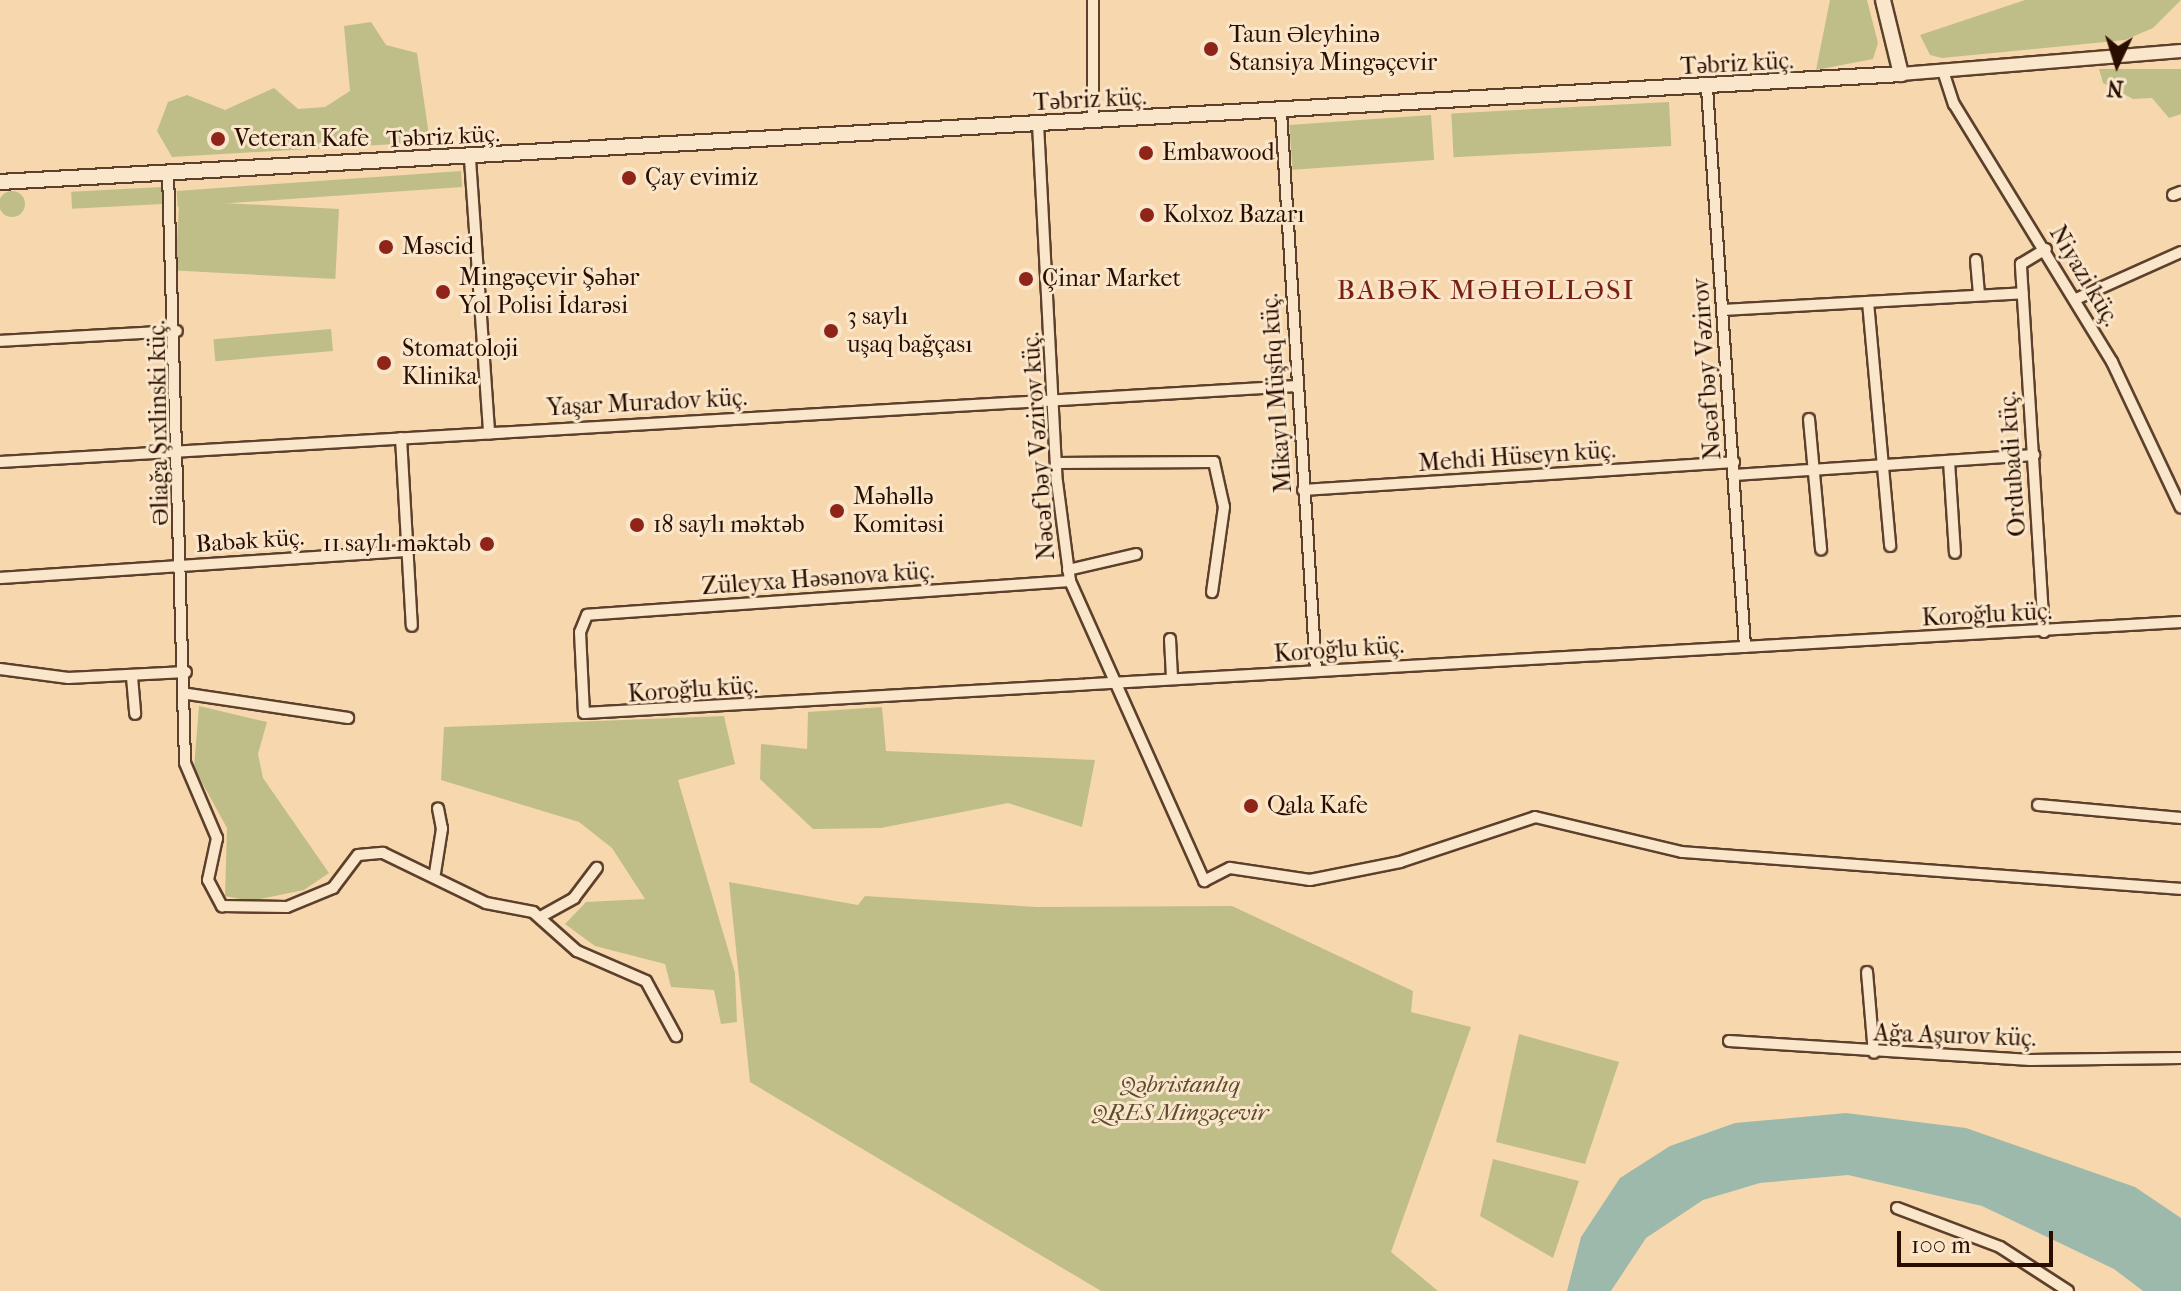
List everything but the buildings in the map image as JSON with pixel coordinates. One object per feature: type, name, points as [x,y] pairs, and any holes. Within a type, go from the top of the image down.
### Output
[{"type":"main road","points":[[1883,0],[1901,74]]},
{"type":"main road","name":"Təbriz küç.","points":[[0,182],[470,159],[1707,88],[1901,74]]},
{"type":"street","points":[[1093,0],[1093,121]]},
{"type":"street","name":"Təbriz küç.","points":[[1901,74],[2181,51]]},
{"type":"street","name":"Niyazi küç.","points":[[1943,71],[1954,104],[2076,299],[2146,425],[2181,508]]},
{"type":"street","name":"Nəcəf bəy Vəzirov","points":[[1707,88],[1745,647]]},
{"type":"street","name":"Mikayıl Müşfiq küç.","points":[[1281,112],[1316,671]]},
{"type":"street","name":"Nəcəf bəy Vəzirov küç.","points":[[1038,124],[1056,463],[1069,576],[1117,677],[1204,881],[1230,868],[1310,880],[1400,862],[1535,817],[1682,852],[2181,889]]},
{"type":"street","points":[[470,159],[489,433]]},
{"type":"street","name":"Əliağa Şıxlinski küç.","points":[[168,172],[177,331],[181,566],[188,694],[187,775],[217,838],[208,880],[222,906],[287,907],[314,897],[368,851],[435,873]]},
{"type":"street","name":"Ordubadi küç.","points":[[2044,632],[2022,259],[2046,249]]},
{"type":"street","points":[[2076,299],[2181,252]]},
{"type":"street","points":[[1976,260],[1979,295]]},
{"type":"street","points":[[1723,310],[2023,293]]},
{"type":"street","points":[[1868,302],[1890,546]]},
{"type":"street","points":[[0,341],[177,331]]},
{"type":"street","name":"Yaşar Muradov küç.","points":[[0,462],[1297,386]]},
{"type":"street","points":[[1809,419],[1821,549]]},
{"type":"street","points":[[401,438],[412,626]]},
{"type":"street","points":[[1734,475],[2034,455]]},
{"type":"street","points":[[1949,461],[1955,553]]},
{"type":"street","points":[[1056,463],[1214,462],[1224,507],[1212,592]]},
{"type":"street","name":"Mehdi Hüseyn küç.","points":[[1303,490],[1734,462]]},
{"type":"street","name":"Babək küç.","points":[[0,578],[408,551]]},
{"type":"street","points":[[1069,576],[1136,554]]},
{"type":"street","name":"Züleyxa Həsənova küç.","points":[[580,632],[587,615],[1069,576]]},
{"type":"street","name":"Koroğlu küç.","points":[[580,632],[589,717],[1117,677],[1172,678],[1316,671],[2181,622]]},
{"type":"street","points":[[1170,639],[1172,678]]},
{"type":"street","points":[[0,669],[132,677],[186,672]]},
{"type":"street","points":[[132,677],[135,714]]},
{"type":"street","points":[[188,694],[348,718]]},
{"type":"street","points":[[2038,805],[2181,818]]},
{"type":"street","points":[[438,808],[435,873],[486,903],[542,916],[577,951],[646,981],[676,1036]]},
{"type":"street","points":[[542,916],[574,898],[597,868]]},
{"type":"street","points":[[1867,972],[1874,1053]]},
{"type":"street","name":"Ağa Aşurov küç.","points":[[1729,1041],[1874,1053],[2181,1058]]},
{"type":"street","points":[[1897,1208],[2000,1247],[2068,1291]]},
{"type":"green space","points":[[1830,0],[1867,0],[1878,43],[1873,59],[1816,70]]},
{"type":"green space","points":[[2025,0],[2181,0],[2153,28],[2125,40],[1942,58],[1930,55],[1920,35]]},
{"type":"green space","points":[[371,22],[386,45],[417,53],[430,142],[172,157],[157,131],[168,102],[187,95],[225,110],[274,88],[298,109],[325,107],[350,91],[344,26]]},
{"type":"green space","points":[[2099,69],[2181,69],[2181,114],[2169,118],[2152,98],[2133,99],[2103,83]]},
{"type":"green space","points":[[1669,102],[1671,146],[1454,157],[1451,113]]},
{"type":"green space","points":[[1431,115],[1434,160],[1292,170],[1289,125]]},
{"type":"green space","points":[[461,171],[462,187],[178,207],[177,191]]},
{"type":"green space","points":[[162,187],[163,204],[72,209],[71,192]]},
{"type":"green space","points":[[12,191],[21,195],[25,204],[21,213],[12,217],[3,213],[-1,204],[3,195]]},
{"type":"green space","points":[[179,201],[339,209],[335,279],[176,271]]},
{"type":"green space","points":[[331,329],[333,351],[215,361],[213,339]]},
{"type":"green space","points":[[199,706],[267,722],[258,754],[263,778],[329,873],[304,890],[250,901],[225,896],[227,828],[194,768]]},
{"type":"green space","points":[[882,707],[886,751],[1095,760],[1082,827],[1008,803],[881,828],[813,829],[760,779],[761,744],[807,749],[808,712]]},
{"type":"green space","points":[[724,716],[735,764],[678,780],[735,973],[737,1022],[721,1024],[714,990],[671,987],[665,964],[595,946],[565,924],[586,902],[645,899],[612,848],[579,822],[441,780],[444,727]]},
{"type":"green space","name":"Qəbristanlıq QRES Mingəçevir","points":[[729,882],[858,905],[865,896],[1037,907],[1232,906],[1413,991],[1411,1012],[1471,1027],[1391,1252],[1438,1291],[1101,1291],[750,1082]]},
{"type":"green space","points":[[1519,1034],[1619,1062],[1585,1164],[1496,1142]]},
{"type":"green space","points":[[1493,1159],[1579,1181],[1553,1258],[1480,1216]]},
{"type":"shaded area","points":[[1846,1113],[1966,1128],[2135,1187],[2181,1218],[2181,1291],[2143,1291],[2114,1269],[1982,1206],[1848,1175],[1760,1183],[1703,1200],[1646,1238],[1611,1291],[1567,1291],[1581,1237],[1620,1178],[1670,1146],[1735,1123]]},
{"type":"place","name":"Taun Əleyhinə Stansiya Mingəçevir","points":[[1211,49]]},
{"type":"place","name":"Veteran Kafe","points":[[218,139]]},
{"type":"place","name":"Embawood","points":[[1146,153]]},
{"type":"place","name":"Çay evimiz","points":[[629,178]]},
{"type":"place","name":"Kolxoz Bazarı","points":[[1147,215]]},
{"type":"place","name":"Məscid","points":[[386,247]]},
{"type":"place","name":"Çinar Market","points":[[1026,279]]},
{"type":"place","name":"Mingəçevir Şəhər Yol Polisi İdarəsi","points":[[443,292]]},
{"type":"place","name":"3 saylı uşaq bağçası","points":[[831,331]]},
{"type":"place","name":"Stomatoloji Klinika","points":[[384,363]]},
{"type":"place","name":"Məhəllə Komitəsi","points":[[837,511]]},
{"type":"place","name":"18 saylı məktəb","points":[[637,525]]},
{"type":"place","name":"11 saylı məktəb","points":[[487,544]]},
{"type":"place","name":"Qala Kafe","points":[[1251,806]]},
{"type":"district","name":"BABƏK MƏHƏLLƏSI","points":[[1486,290]]}]
